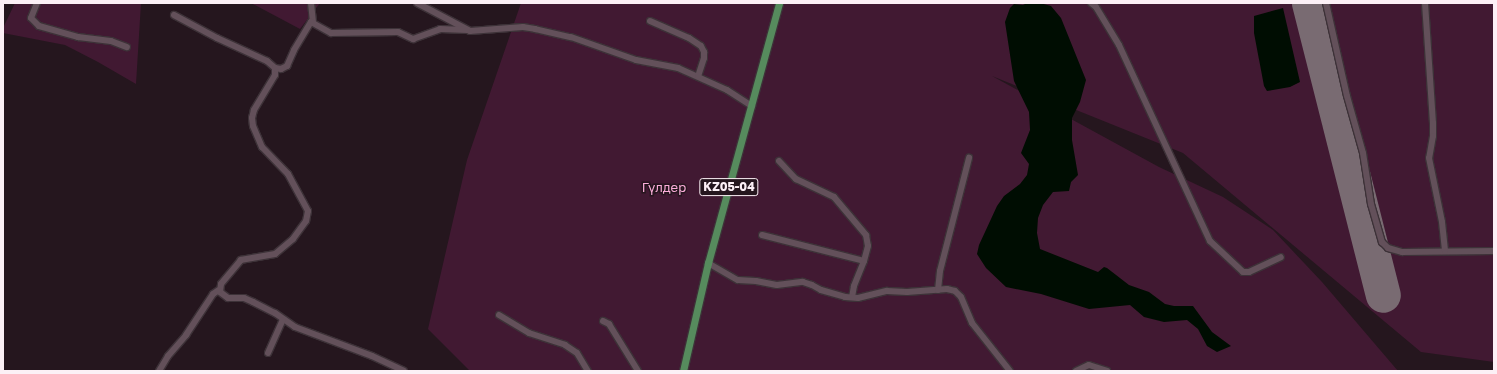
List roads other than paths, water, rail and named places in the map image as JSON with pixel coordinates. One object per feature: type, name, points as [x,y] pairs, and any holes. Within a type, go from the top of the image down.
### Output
[{"type":"main road","name":"KZ05-04","points":[[682,371],[708,263],[779,3]]},
{"type":"street","points":[[37,3],[31,18],[39,26],[78,37],[111,40],[127,46]]},
{"type":"street","points":[[311,3],[313,23]]},
{"type":"street","points":[[417,3],[467,30]]},
{"type":"street","points":[[1091,3],[1096,6],[1119,45],[1145,105],[1203,222],[1210,241],[1243,272],[1249,272],[1281,257]]},
{"type":"street","points":[[1326,3],[1335,36],[1347,96],[1363,153],[1371,204],[1382,242],[1388,248],[1398,252],[1430,253],[1445,251],[1494,251]]},
{"type":"street","points":[[1425,3],[1434,123],[1433,136],[1428,158],[1442,222],[1445,251]]},
{"type":"street","points":[[174,15],[217,38],[267,61],[275,68],[281,69],[287,66],[294,50],[311,22],[313,23]]},
{"type":"street","points":[[650,21],[689,38],[701,46],[704,52],[704,58],[698,76]]},
{"type":"street","points":[[313,23],[331,33],[398,32],[413,39],[440,29],[484,31],[523,27],[535,29],[571,37],[636,60],[678,68],[727,90],[752,106]]},
{"type":"street","points":[[159,371],[168,356],[186,335],[213,294],[220,290],[224,279],[241,260],[275,254],[293,239],[303,226],[308,216],[306,206],[288,174],[262,147],[253,126],[252,118],[254,110],[275,76],[275,68]]},
{"type":"street","points":[[938,290],[940,271],[969,158]]},
{"type":"street","points":[[779,161],[796,179],[834,197],[866,235],[868,246],[854,286],[852,298]]},
{"type":"street","points":[[762,235],[864,261]]},
{"type":"street","points":[[708,263],[738,280],[756,280],[777,285],[803,282],[831,294],[852,298],[863,298],[887,291],[907,292],[947,289],[955,292],[961,297],[972,323],[1010,371]]},
{"type":"street","points":[[220,290],[224,296],[244,298],[275,313],[295,327],[372,356],[404,371]]},
{"type":"street","points":[[499,315],[529,333],[565,345],[577,353],[588,371]]},
{"type":"street","points":[[268,353],[283,320]]},
{"type":"street","points":[[603,321],[609,324],[638,371]]},
{"type":"street","points":[[1076,371],[1089,365],[1107,371]]},
{"type":"park label","name":"Гүлдер","points":[[664,187]]}]
